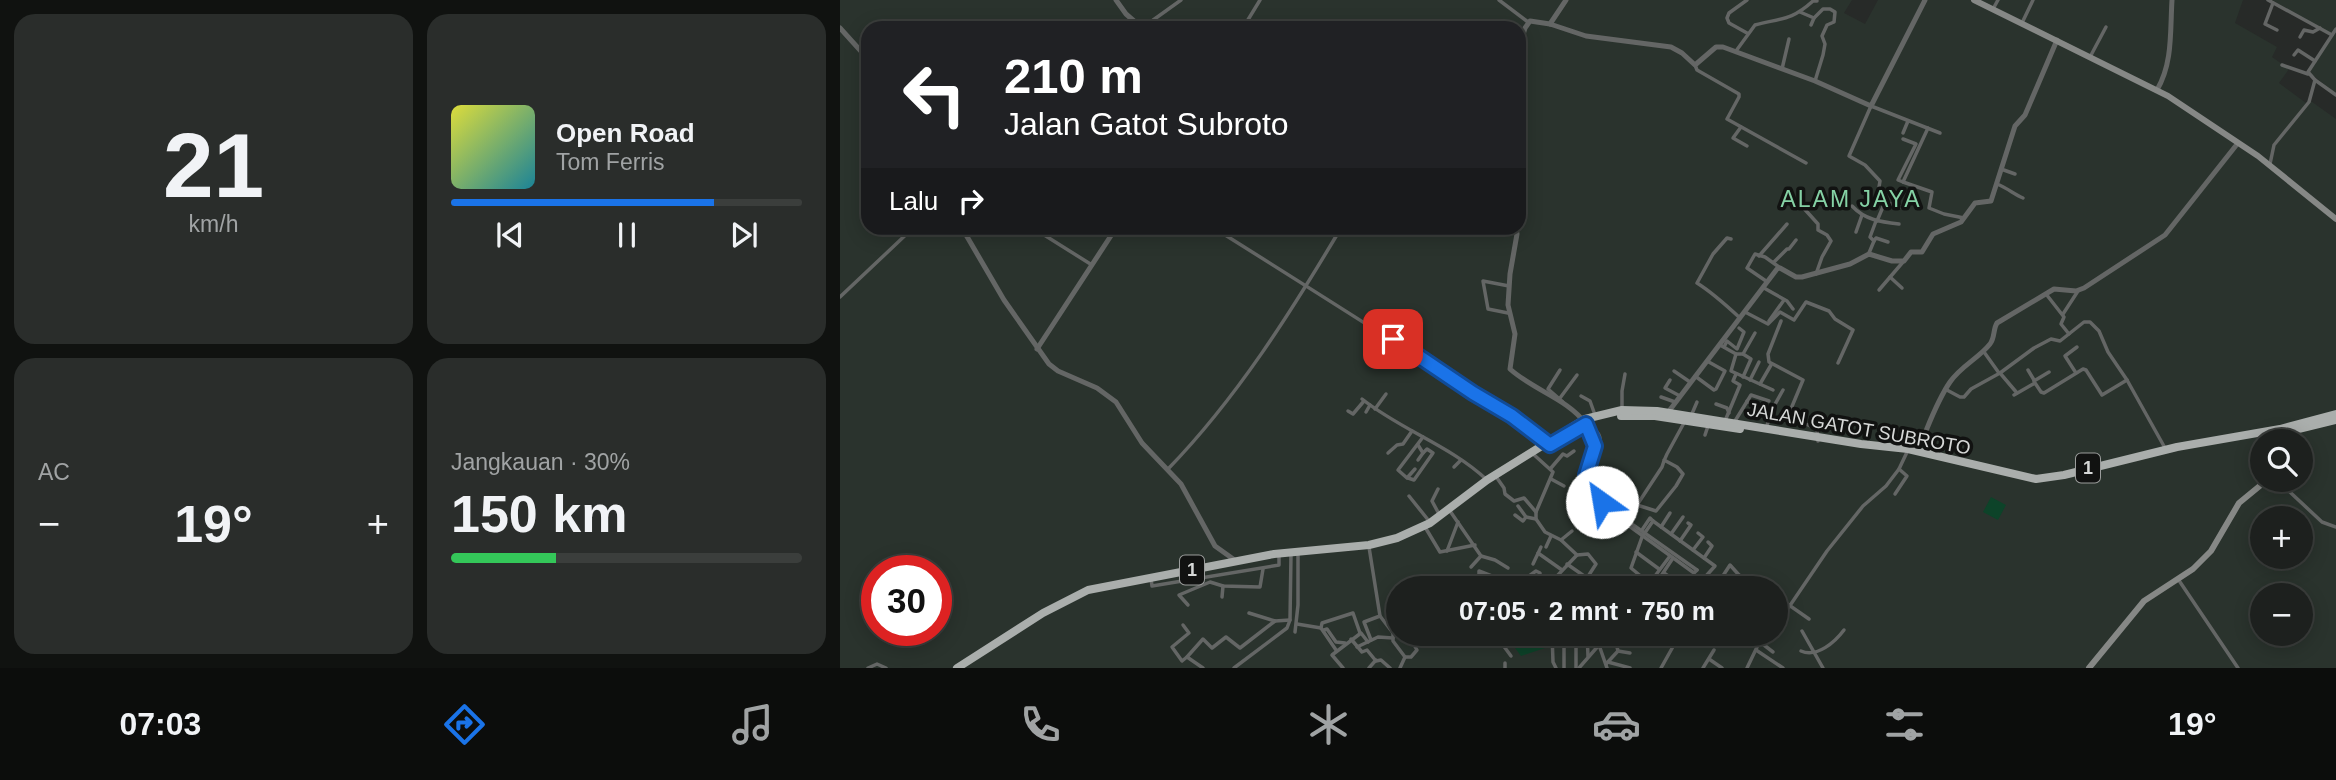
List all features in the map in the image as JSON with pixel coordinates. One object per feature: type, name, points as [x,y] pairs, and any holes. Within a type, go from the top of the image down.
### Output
[{"type":"highway","name":"JALAN GATOT SUBROTO","points":[[1444,514],[1487,480],[1595,415],[1622,410],[1729,419],[1822,440]]},
{"type":"highway","name":"JALAN GATOT SUBROTO","points":[[2300,429],[2336,414]]},
{"type":"highway","name":"JALAN GATOT SUBROTO","points":[[1585,422],[1623,415],[1665,415]]},
{"type":"highway","name":"JALAN GATOT SUBROTO","points":[[1687,417],[1709,425],[1912,452],[1980,465],[2023,478],[2070,475],[2166,452],[2250,440]]},
{"type":"highway","name":"JALAN GATOT SUBROTO","points":[[2305,429],[2336,420]]},
{"type":"highway","name":"JALAN GATOT SUBROTO","points":[[957,668],[1070,598],[1104,586],[1294,551],[1369,545],[1397,538],[1444,514],[1532,453]]},
{"type":"main road","points":[[1974,0],[1986,2],[1993,9],[2157,90],[2270,164],[2336,219]]},
{"type":"main road","points":[[2089,668],[2144,601],[2193,569],[2211,551],[2239,503],[2252,492]]},
{"type":"street","points":[[1152,21],[1181,0]]},
{"type":"street","points":[[1246,21],[1260,0]]},
{"type":"street","points":[[1499,0],[1528,22],[1550,24],[1586,36],[1677,49],[1697,70],[1739,94],[1727,119],[1806,163]]},
{"type":"street","points":[[1550,24],[1566,0]]},
{"type":"street","points":[[1747,0],[1728,13],[1727,18],[1729,23],[1747,33]]},
{"type":"street","points":[[1878,193],[1880,181],[1865,165],[1849,156],[1871,106],[1925,0]]},
{"type":"street","points":[[1993,9],[1998,0]]},
{"type":"street","points":[[2022,23],[2033,0]]},
{"type":"street","points":[[2157,90],[2169,58],[2172,0]]},
{"type":"street","points":[[1118,1],[1134,21]]},
{"type":"street","points":[[1736,51],[1755,25],[1783,20],[1817,1]]},
{"type":"street","points":[[2277,30],[2265,24],[2271,1],[2332,35]]},
{"type":"street","points":[[1811,25],[1823,9],[1835,12],[1834,20],[1826,26],[1822,36],[1825,46],[1815,81]]},
{"type":"street","points":[[1800,12],[1814,18]]},
{"type":"street","points":[[1526,28],[1528,22]]},
{"type":"street","points":[[2090,57],[2106,27]]},
{"type":"street","points":[[840,28],[861,51]]},
{"type":"street","points":[[2300,37],[2304,30],[2314,32],[2319,28]]},
{"type":"street","points":[[2308,74],[2336,29]]},
{"type":"street","points":[[1782,69],[1789,39]]},
{"type":"street","points":[[1879,290],[1911,251],[1922,252],[1935,232],[1961,222],[1975,203],[1991,201],[2015,126],[2025,115],[2057,40]]},
{"type":"street","points":[[1695,65],[1718,47],[1736,51],[1940,133]]},
{"type":"street","points":[[2294,55],[2298,50],[2315,61]]},
{"type":"street","points":[[2282,65],[2308,74],[2336,95]]},
{"type":"street","points":[[2270,164],[2274,145],[2309,102],[2315,80]]},
{"type":"street","points":[[1903,133],[1908,121]]},
{"type":"street","points":[[1741,127],[1733,138],[1747,146]]},
{"type":"street","points":[[1903,182],[1928,128]]},
{"type":"street","points":[[1903,139],[1916,145],[1898,180],[1932,192],[1928,208],[1966,218]]},
{"type":"street","points":[[2069,334],[2061,321],[2078,291],[2165,235],[2238,143]]},
{"type":"street","points":[[2001,169],[2015,174]]},
{"type":"street","points":[[1997,184],[2023,198]]},
{"type":"street","points":[[1799,200],[1803,209],[1819,225],[1818,230],[1831,241],[1816,274]]},
{"type":"street","points":[[1874,241],[1870,237],[1885,202],[1904,208]]},
{"type":"street","points":[[1852,206],[1862,215],[1899,225]]},
{"type":"street","points":[[1856,232],[1862,215]]},
{"type":"street","points":[[1759,256],[1787,224]]},
{"type":"street","points":[[840,297],[906,235]]},
{"type":"street","points":[[966,235],[1004,300],[1037,349],[1055,370],[1097,388],[1116,402],[1139,440],[1185,489],[1215,546],[1240,561],[1241,571]]},
{"type":"street","points":[[1044,235],[1092,265]]},
{"type":"street","points":[[1037,349],[1111,235]]},
{"type":"street","points":[[1225,235],[1553,442]]},
{"type":"street","points":[[1168,469],[1236,390],[1306,287],[1337,235]]},
{"type":"street","points":[[1513,235],[1508,313],[1515,334],[1510,369],[1562,401]]},
{"type":"street","points":[[1793,309],[1746,268],[1755,254],[1799,278],[1850,264],[1869,254],[1876,238],[1888,242]]},
{"type":"street","points":[[1731,239],[1718,247],[1697,283],[1743,315],[1767,324]]},
{"type":"street","points":[[1774,262],[1790,249],[1796,240]]},
{"type":"street","points":[[1869,254],[1892,261],[1904,261]]},
{"type":"street","points":[[1722,346],[1764,284],[1780,268]]},
{"type":"street","points":[[1890,276],[1902,288]]},
{"type":"street","points":[[1508,313],[1488,309],[1483,281],[1509,286]]},
{"type":"street","points":[[1788,610],[1827,551],[1912,452],[1930,423],[1931,414],[1945,388],[1958,371],[1992,341],[1997,323],[2056,288],[2078,291]]},
{"type":"street","points":[[2046,294],[2063,314]]},
{"type":"street","points":[[1767,324],[1784,300]]},
{"type":"street","points":[[1767,324],[1780,312],[1794,320],[1806,302],[1829,311],[1835,319],[1853,329],[1838,363]]},
{"type":"street","points":[[1781,321],[1768,354],[1769,362],[1803,380],[1788,418],[1814,427],[1822,440]]},
{"type":"street","points":[[1945,388],[1963,397],[2034,348],[2051,339],[2060,341],[2084,322],[2094,324],[2166,452]]},
{"type":"street","points":[[1739,328],[1744,332],[1731,370],[1773,390]]},
{"type":"street","points":[[1743,353],[1755,333]]},
{"type":"street","points":[[1665,415],[1707,361],[1727,341],[1751,359],[1743,377]]},
{"type":"street","points":[[2076,373],[2065,356],[2077,347]]},
{"type":"street","points":[[1982,350],[2015,394],[2049,372]]},
{"type":"street","points":[[1674,371],[1716,389],[1725,372],[1707,361]]},
{"type":"street","points":[[1750,380],[1759,362]]},
{"type":"street","points":[[1760,384],[1771,365]]},
{"type":"street","points":[[2028,370],[2043,393],[2085,369],[2103,395],[2127,380]]},
{"type":"street","points":[[1560,370],[1548,388],[1597,431],[1601,445],[1589,473],[1601,503]]},
{"type":"street","points":[[1622,410],[1625,374]]},
{"type":"street","points":[[1729,419],[1741,386],[1733,381],[1736,374]]},
{"type":"street","points":[[1562,401],[1577,375]]},
{"type":"street","points":[[1671,380],[1665,388],[1680,396]]},
{"type":"street","points":[[1766,428],[1783,390]]},
{"type":"street","points":[[1375,409],[1386,394]]},
{"type":"street","points":[[1729,419],[1752,394],[1769,401]]},
{"type":"street","points":[[1581,396],[1591,402],[1595,415]]},
{"type":"street","points":[[1661,397],[1676,402]]},
{"type":"street","points":[[1349,411],[1353,414],[1363,400],[1461,460],[1487,480]]},
{"type":"street","points":[[1747,401],[1762,410]]},
{"type":"street","points":[[1664,460],[1683,474],[1676,486],[1656,511],[1637,505],[1638,499],[1661,469],[1664,460],[1696,402]]},
{"type":"street","points":[[1716,404],[1727,408],[1729,419]]},
{"type":"street","points":[[1366,412],[1370,405]]},
{"type":"street","points":[[1397,423],[1400,418]]},
{"type":"street","points":[[1585,422],[1595,446],[1586,475],[1601,503],[1694,573],[1698,570],[1672,556]]},
{"type":"street","points":[[1705,435],[1709,425]]},
{"type":"street","points":[[1388,453],[1397,445],[1403,444],[1412,431]]},
{"type":"street","points":[[1590,434],[1597,431]]},
{"type":"street","points":[[1418,460],[1427,449],[1433,453],[1414,480],[1398,470],[1423,437]]},
{"type":"street","points":[[1418,445],[1423,453]]},
{"type":"street","points":[[1551,469],[1563,454],[1567,456],[1574,451]]},
{"type":"street","points":[[1532,453],[1553,471],[1535,519]]},
{"type":"street","points":[[1454,467],[1461,460]]},
{"type":"street","points":[[1408,478],[1415,469]]},
{"type":"street","points":[[1895,494],[1907,476],[1899,469]]},
{"type":"street","points":[[1497,478],[1505,494],[1514,501],[1524,498],[1536,512]]},
{"type":"street","points":[[1551,479],[1564,486]]},
{"type":"street","points":[[1438,489],[1432,501],[1444,514],[1458,522],[1478,550],[1508,568]]},
{"type":"street","points":[[2290,492],[2322,522],[2336,527]]},
{"type":"street","points":[[1409,496],[1427,524],[1438,550],[1478,550]]},
{"type":"street","points":[[1518,506],[1526,517],[1535,519],[1551,536],[1561,540],[1577,555]]},
{"type":"street","points":[[1661,527],[1670,513]]},
{"type":"street","points":[[1515,514],[1523,521],[1526,517]]},
{"type":"street","points":[[1671,534],[1683,517]]},
{"type":"street","points":[[1638,576],[1631,569],[1650,519],[1715,566],[1706,576]]},
{"type":"street","points":[[1447,551],[1458,522]]},
{"type":"street","points":[[1680,541],[1691,525],[1688,523]]},
{"type":"street","points":[[1561,540],[1572,531]]},
{"type":"street","points":[[1693,550],[1703,537],[1698,533]]},
{"type":"street","points":[[1533,564],[1551,536]]},
{"type":"street","points":[[1704,558],[1712,546],[1708,542]]},
{"type":"street","points":[[1369,545],[1380,617],[1386,626]]},
{"type":"street","points":[[1471,567],[1478,550]]},
{"type":"street","points":[[1294,551],[1297,614],[1295,632]]},
{"type":"street","points":[[1234,668],[1287,628],[1290,620],[1294,551]]},
{"type":"street","points":[[1636,552],[1669,576]]},
{"type":"street","points":[[1538,553],[1562,570]]},
{"type":"street","points":[[1151,578],[1152,586],[1263,569],[1279,565],[1279,554]]},
{"type":"street","points":[[1557,576],[1577,555],[1588,554],[1597,565],[1589,576]]},
{"type":"street","points":[[1660,576],[1672,556]]},
{"type":"street","points":[[1567,564],[1584,576]]},
{"type":"street","points":[[1722,576],[1730,565],[1739,575]]},
{"type":"street","points":[[1188,606],[1179,596],[1210,582],[1223,586],[1260,587],[1263,569]]},
{"type":"street","points":[[1479,576],[1479,571],[1492,576]]},
{"type":"street","points":[[1657,576],[1662,571]]},
{"type":"street","points":[[2178,579],[2238,668]]},
{"type":"street","points":[[1222,597],[1223,586]]},
{"type":"street","points":[[1790,606],[1809,619]]},
{"type":"street","points":[[1249,612],[1275,621],[1290,620]]},
{"type":"street","points":[[1336,650],[1322,629],[1323,622],[1353,613],[1360,634],[1369,642]]},
{"type":"street","points":[[1369,642],[1364,622],[1380,617]]},
{"type":"street","points":[[1183,625],[1189,633],[1172,647],[1183,661],[1203,639],[1212,648],[1226,637],[1242,648],[1275,621]]},
{"type":"street","points":[[1297,624],[1328,629],[1336,642],[1345,643]]},
{"type":"street","points":[[1801,651],[1815,654],[1844,630]]},
{"type":"street","points":[[1802,631],[1823,668]]},
{"type":"street","points":[[1343,668],[1332,655],[1360,634]]},
{"type":"street","points":[[1357,647],[1386,636]]},
{"type":"street","points":[[1350,639],[1362,652],[1367,650],[1376,660],[1381,660],[1390,668]]},
{"type":"street","points":[[1399,646],[1405,657]]},
{"type":"street","points":[[1405,657],[1411,657],[1418,650],[1415,646]]},
{"type":"street","points":[[1505,646],[1511,656]]},
{"type":"street","points":[[1552,646],[1556,668]]},
{"type":"street","points":[[1564,646],[1564,668]]},
{"type":"street","points":[[1576,646],[1577,668]]},
{"type":"street","points":[[1588,646],[1588,656]]},
{"type":"street","points":[[1577,668],[1598,646]]},
{"type":"street","points":[[1599,646],[1607,665]]},
{"type":"street","points":[[1617,646],[1618,651]]},
{"type":"street","points":[[1661,668],[1676,646]]},
{"type":"street","points":[[1747,668],[1757,646]]},
{"type":"street","points":[[1766,646],[1773,652]]},
{"type":"street","points":[[1755,649],[1783,668]]},
{"type":"street","points":[[1703,668],[1714,650]]},
{"type":"street","points":[[1607,665],[1618,651]]},
{"type":"street","points":[[1618,651],[1630,653]]},
{"type":"street","points":[[1187,657],[1203,668]]},
{"type":"street","points":[[1400,668],[1405,657]]},
{"type":"street","points":[[1709,659],[1722,668]]},
{"type":"street","points":[[1371,667],[1376,660]]},
{"type":"street","points":[[868,668],[879,664],[886,668]]},
{"type":"street","points":[[1607,665],[1630,668]]},
{"type":"shaded area","points":[[840,0],[1852,0],[1844,13],[1865,24],[1878,0],[2243,0],[2235,23],[2277,47],[2272,57],[2289,69],[2279,83],[2306,103],[2308,99],[2336,119],[2336,668],[840,668]]},
{"type":"shaded area","points":[[2272,0],[2336,0],[2336,94],[2309,72],[2333,35]]},
{"type":"green space","points":[[1991,497],[2006,505],[1998,520],[1983,512]]},
{"type":"green space","points":[[1514,646],[1545,648],[1521,656]]},
{"type":"district","name":"ALAM JAYA","points":[[1851,199]]},
{"type":"route","points":[[1393,339],[1512,416],[1550,445],[1586,424],[1595,446],[1586,475],[1599,503],[1602,502]]}]
